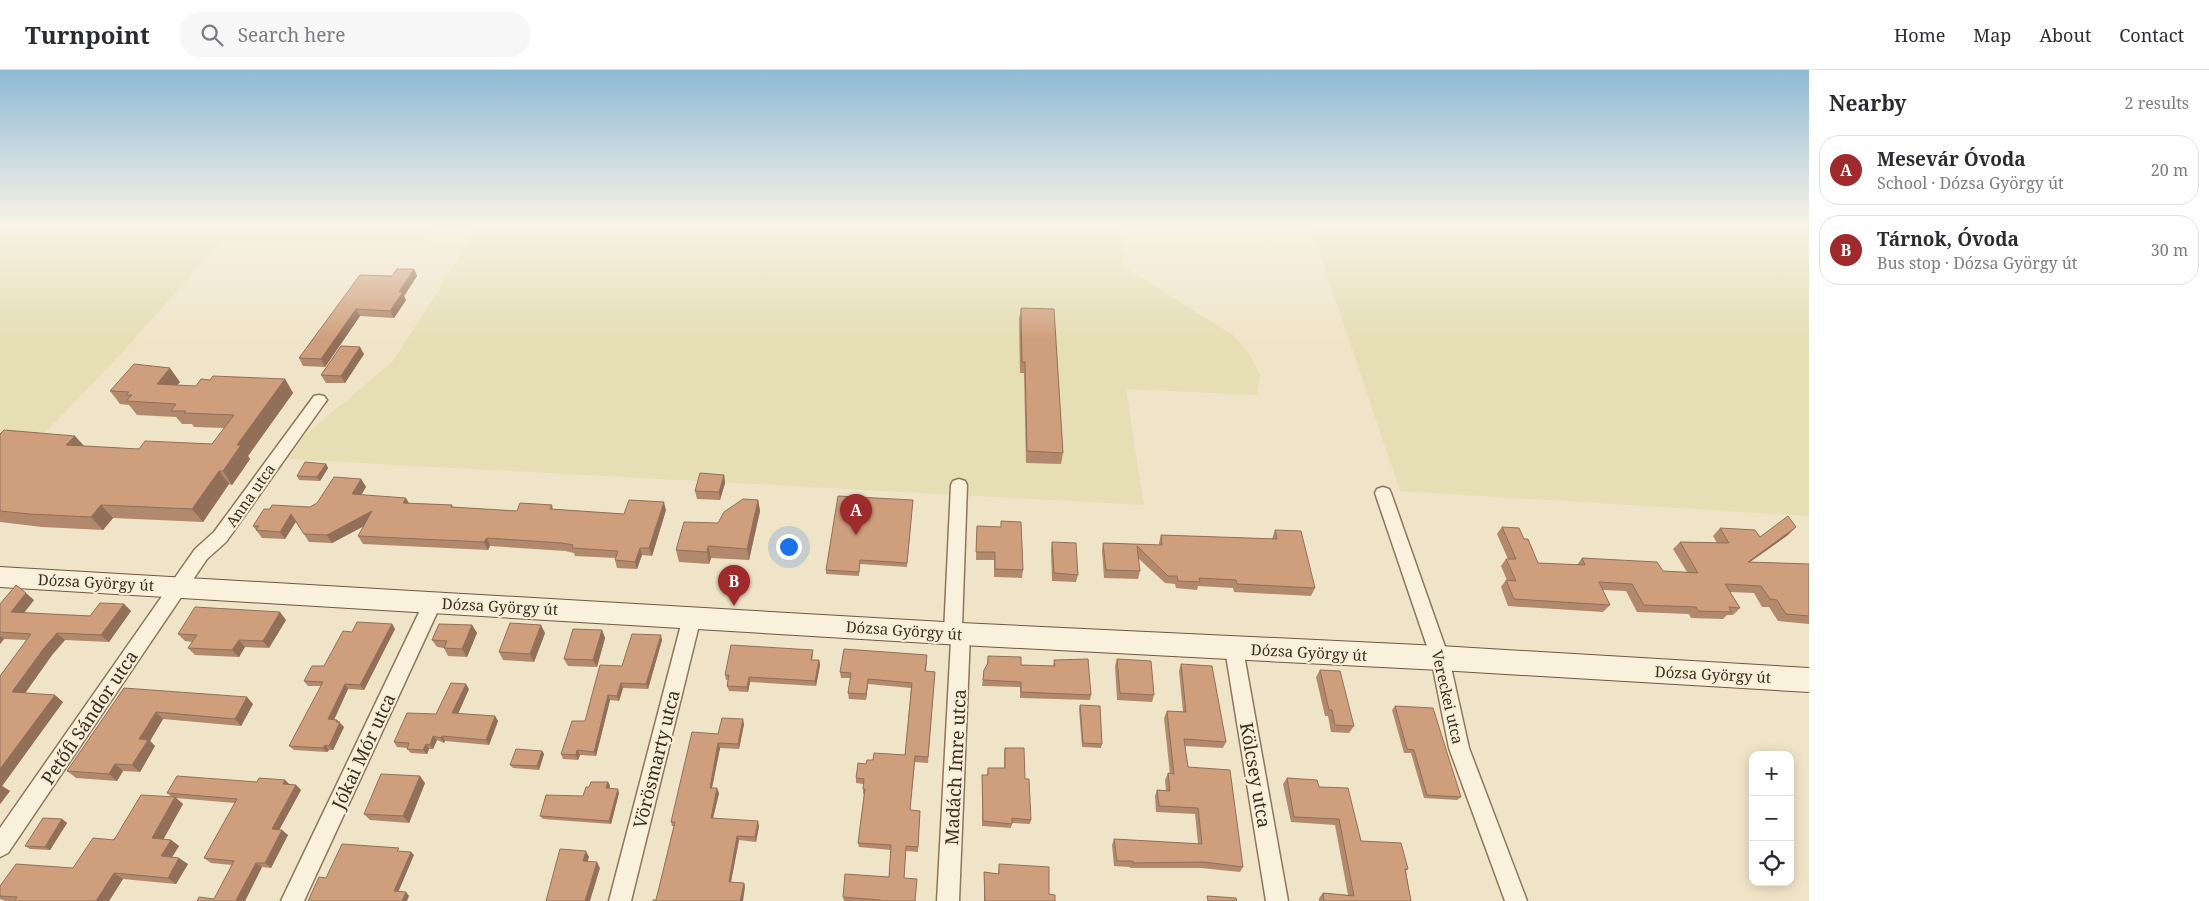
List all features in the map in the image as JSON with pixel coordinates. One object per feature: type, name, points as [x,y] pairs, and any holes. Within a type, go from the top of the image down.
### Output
[{"type":"street","name":"Anna utca","points":[[178,587],[201,554],[220,537],[318,400]]},
{"type":"street","name":"Madách Imre utca","points":[[948,901],[957,633],[959,485]]},
{"type":"street","name":"Vereckei utca","points":[[1383,493],[1440,658],[1459,748],[1516,901]]},
{"type":"street","name":"Dózsa György út","points":[[0,577],[1234,649],[1440,658],[1809,680]]},
{"type":"street","name":"Petőfi Sándor utca","points":[[0,846],[178,587]]},
{"type":"street","name":"Jókai Mór utca","points":[[292,901],[433,602]]},
{"type":"street","name":"Vörösmarty utca","points":[[620,901],[692,617]]},
{"type":"street","name":"Kölcsey utca","points":[[1234,649],[1278,901]]},
{"type":"shaded area","points":[[0,263],[203,263],[118,357],[37,441],[0,439]]},
{"type":"shaded area","points":[[456,263],[1124,263],[1124,267],[1233,335],[1249,353],[1260,375],[1257,395],[1126,389],[1144,505],[288,459],[303,437],[393,361]]},
{"type":"shaded area","points":[[1323,263],[1809,263],[1809,516],[1400,491]]},
{"type":"building","points":[[397,269],[414,269],[399,292],[403,292],[390,311],[356,309],[321,359],[299,358],[360,275],[392,276]]},
{"type":"building","points":[[1021,308],[1054,309],[1063,453],[1027,451],[1025,362],[1022,362]]},
{"type":"building","points":[[341,346],[360,347],[341,376],[321,375]]},
{"type":"building","points":[[134,364],[170,368],[157,384],[196,386],[201,379],[210,380],[213,376],[285,379],[237,445],[241,445],[223,471],[219,471],[192,509],[101,505],[91,517],[0,511],[0,434],[4,430],[75,436],[66,445],[139,449],[145,441],[212,444],[234,415],[184,413],[186,411],[171,411],[176,404],[126,401],[132,395],[126,395],[129,392],[110,391]]},
{"type":"building","points":[[305,462],[326,464],[317,477],[297,476]]},
{"type":"building","points":[[700,473],[724,475],[719,492],[695,491]]},
{"type":"building","points":[[334,477],[361,479],[352,494],[406,498],[403,503],[452,505],[451,507],[517,511],[520,503],[552,505],[550,509],[624,514],[629,500],[664,502],[649,548],[640,548],[635,562],[615,560],[618,551],[572,548],[573,545],[562,543],[487,538],[484,542],[358,536],[372,511],[327,535],[304,534],[291,514],[280,532],[256,530],[259,526],[253,526],[264,509],[270,509],[272,505],[310,507],[317,503]]},
{"type":"building","points":[[838,496],[913,500],[907,563],[860,560],[859,572],[826,570]]},
{"type":"building","points":[[743,499],[758,500],[747,549],[708,546],[707,552],[676,550],[684,522],[718,523],[724,512]]},
{"type":"building","points":[[1788,516],[1796,527],[1748,562],[1809,564],[1809,616],[1786,614],[1777,600],[1770,599],[1761,586],[1725,584],[1740,608],[1729,607],[1731,612],[1698,611],[1696,607],[1644,605],[1632,584],[1599,582],[1610,605],[1514,599],[1506,580],[1516,581],[1506,559],[1516,559],[1502,527],[1519,528],[1524,539],[1528,539],[1538,563],[1585,565],[1582,558],[1657,562],[1663,571],[1698,573],[1680,542],[1729,543],[1720,528],[1755,530],[1760,537]]},
{"type":"building","points":[[1001,521],[1021,522],[1023,570],[995,569],[995,552],[976,552],[977,526],[1001,527]]},
{"type":"building","points":[[1275,530],[1301,531],[1315,588],[1237,584],[1236,580],[1199,578],[1200,582],[1178,581],[1177,576],[1168,576],[1137,546],[1140,571],[1106,570],[1103,543],[1162,545],[1161,535],[1277,539]]},
{"type":"building","points":[[1052,542],[1076,543],[1078,575],[1054,573]]},
{"type":"building","points":[[16,585],[26,593],[11,612],[90,616],[100,603],[124,604],[101,635],[57,633],[44,648],[12,692],[55,695],[0,769],[0,676],[31,634],[0,632],[0,604]]},
{"type":"building","points":[[195,607],[280,612],[263,641],[239,640],[232,650],[188,648],[197,635],[178,634]]},
{"type":"building","points":[[357,622],[392,624],[360,685],[345,684],[328,719],[340,722],[329,746],[325,745],[323,748],[289,746],[323,682],[304,681],[312,666],[324,666],[343,631],[352,632]]},
{"type":"building","points":[[510,623],[541,625],[530,654],[499,652]]},
{"type":"building","points":[[439,624],[472,625],[462,649],[444,648],[447,641],[432,640]]},
{"type":"building","points":[[573,629],[602,630],[593,660],[564,659]]},
{"type":"building","points":[[632,634],[661,635],[646,684],[621,683],[617,696],[608,695],[594,752],[577,750],[576,755],[561,754],[572,721],[585,721],[600,665],[622,666]]},
{"type":"building","points":[[731,645],[813,650],[811,660],[819,660],[815,681],[749,677],[747,687],[727,686],[729,675],[725,675]]},
{"type":"building","points":[[844,649],[927,655],[925,671],[935,672],[928,757],[915,756],[910,810],[920,811],[918,847],[906,846],[904,878],[917,879],[915,901],[880,901],[843,897],[845,874],[889,877],[891,845],[858,843],[865,789],[863,789],[864,779],[856,778],[858,763],[866,764],[867,760],[873,760],[874,753],[905,755],[912,683],[868,679],[866,694],[848,693],[851,673],[840,672]]},
{"type":"building","points":[[988,656],[1021,657],[1021,665],[1055,666],[1054,660],[1088,659],[1091,695],[1021,692],[1021,682],[983,680]]},
{"type":"building","points":[[1117,659],[1151,661],[1154,695],[1120,693]]},
{"type":"building","points":[[1181,664],[1212,666],[1226,742],[1184,739],[1188,767],[1230,770],[1243,867],[1204,862],[1133,863],[1133,861],[1117,861],[1114,839],[1202,844],[1198,808],[1159,806],[1157,790],[1170,791],[1168,773],[1174,774],[1167,711],[1186,712]]},
{"type":"building","points":[[1320,670],[1340,671],[1354,726],[1335,725],[1332,710],[1329,710]]},
{"type":"building","points":[[451,683],[466,684],[452,713],[495,716],[486,740],[433,736],[430,745],[426,744],[423,750],[407,749],[409,743],[394,742],[407,713],[436,714]]},
{"type":"building","points":[[124,688],[247,697],[235,719],[156,712],[139,739],[148,740],[132,765],[115,764],[109,774],[67,771]]},
{"type":"building","points":[[1080,705],[1100,706],[1102,744],[1083,743]]},
{"type":"building","points":[[1395,706],[1433,708],[1461,797],[1427,795],[1414,750],[1407,749]]},
{"type":"building","points":[[722,718],[743,719],[738,744],[718,743],[710,788],[717,788],[711,818],[758,821],[755,837],[737,836],[729,882],[744,883],[740,901],[653,901],[656,900],[675,822],[671,822],[692,732],[718,734]]},
{"type":"building","points":[[1005,748],[1024,748],[1025,779],[1029,779],[1031,820],[1012,818],[1012,824],[983,821],[982,775],[988,775],[988,768],[1005,768]]},
{"type":"building","points":[[516,749],[542,751],[537,766],[510,765]]},
{"type":"building","points":[[381,774],[420,776],[403,816],[364,814]]},
{"type":"building","points":[[177,776],[257,782],[259,778],[285,780],[283,784],[296,785],[272,829],[282,830],[265,863],[256,863],[236,900],[245,901],[197,901],[199,897],[214,899],[234,861],[204,858],[237,799],[167,793]]},
{"type":"building","points":[[1287,778],[1317,780],[1319,787],[1348,788],[1361,841],[1401,843],[1408,869],[1405,869],[1411,901],[1324,901],[1323,893],[1354,896],[1339,819],[1294,817]]},
{"type":"building","points":[[591,782],[608,782],[606,788],[618,789],[609,821],[540,816],[546,795],[583,796],[586,787],[589,787]]},
{"type":"building","points":[[141,795],[175,797],[152,838],[171,840],[161,856],[179,858],[168,878],[114,873],[96,901],[15,901],[17,897],[0,896],[0,886],[16,864],[73,868],[93,838],[114,840]]},
{"type":"building","points":[[43,818],[62,819],[45,847],[25,846]]},
{"type":"building","points":[[342,844],[399,848],[397,851],[411,852],[394,891],[406,892],[402,901],[308,901],[319,877],[326,878]]},
{"type":"building","points":[[560,849],[586,851],[583,861],[597,862],[585,901],[546,901]]},
{"type":"building","points":[[999,864],[1049,867],[1049,894],[1055,895],[1055,901],[985,901],[984,872],[999,874]]},
{"type":"building","points":[[1207,896],[1236,898],[1237,901],[1208,901]]},
{"type":"place","name":"Mesevár Óvoda","points":[[856,535]]},
{"type":"place","name":"Tárnok, Óvoda","points":[[734,606]]}]
